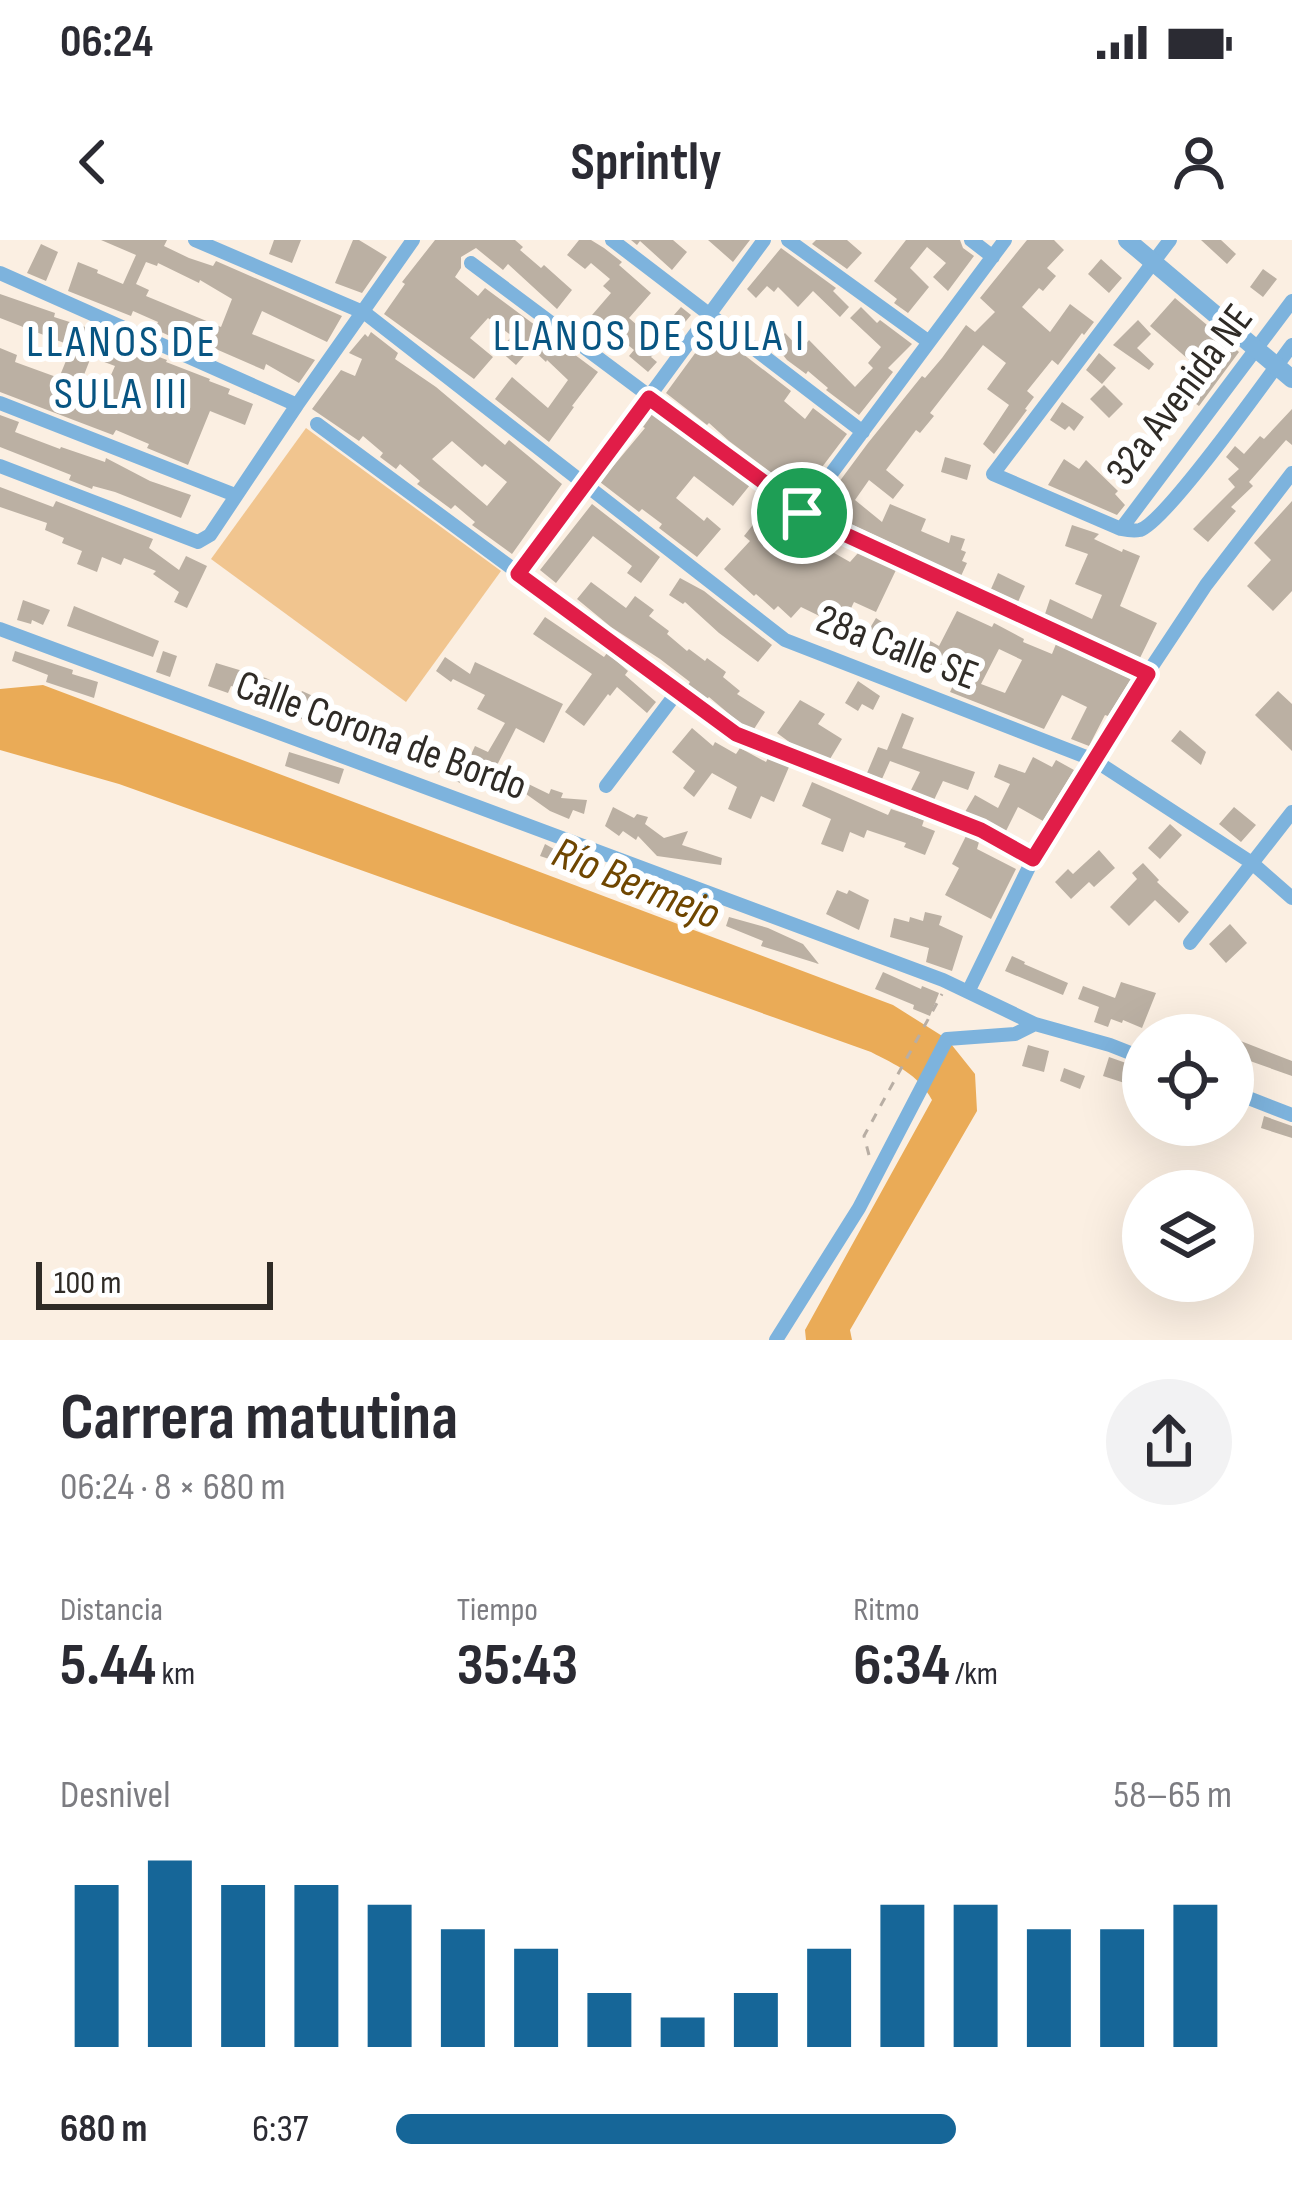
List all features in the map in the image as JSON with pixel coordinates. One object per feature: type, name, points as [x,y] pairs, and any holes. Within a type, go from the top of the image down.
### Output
[{"type":"street","name":"28a Calle SE","points":[[194,240],[364,313],[785,640],[1094,760],[1252,863],[1292,898]]},
{"type":"street","points":[[613,240],[863,432]]},
{"type":"street","points":[[518,574],[764,240]]},
{"type":"street","points":[[788,240],[929,342]]},
{"type":"street","points":[[971,240],[993,257]]},
{"type":"street","points":[[802,513],[1005,240]]},
{"type":"street","points":[[1127,240],[1292,379]]},
{"type":"street","points":[[1170,240],[993,474],[1121,529],[1137,531],[1166,508],[1292,345]]},
{"type":"street","points":[[0,466],[198,542],[210,535],[410,241]]},
{"type":"street","points":[[471,263],[802,513],[1148,674]]},
{"type":"street","points":[[0,273],[297,405]]},
{"type":"street","name":"32a Avenida NE","points":[[1121,529],[1292,301]]},
{"type":"street","points":[[0,403],[236,495]]},
{"type":"street","points":[[317,424],[736,734],[981,830],[1033,859]]},
{"type":"street","points":[[969,990],[1033,859],[1094,760],[1206,585],[1292,472]]},
{"type":"street","name":"Calle Corona de Bordo","points":[[0,629],[969,990],[1035,1024],[1122,1049]]},
{"type":"street","points":[[606,786],[678,692]]},
{"type":"street","points":[[1190,943],[1292,812]]},
{"type":"street","points":[[776,1340],[859,1208],[947,1039],[1015,1034],[1035,1024]]},
{"type":"street","points":[[1254,1100],[1292,1115]]},
{"type":"path","points":[[864,1136],[948,982]]},
{"type":"shaded area","points":[[306,428],[501,571],[406,702],[211,559]]},
{"type":"shaded area","points":[[43,685],[893,1005],[947,1039],[975,1074],[977,1111],[850,1330],[852,1340],[806,1340],[805,1330],[932,1100],[913,1077],[871,1052],[119,784],[0,750],[0,689]]},
{"type":"building","points":[[101,240],[167,240],[164,246],[189,258],[213,266],[216,261],[342,316],[327,342],[262,311],[252,334],[315,360],[299,383],[266,364],[264,370],[179,333],[176,339],[155,329],[158,322],[133,311],[131,316],[68,291],[78,262],[123,284],[136,255]],"holes":[[[146,262],[200,280],[232,299],[221,327],[146,296],[149,290],[136,284]]]},
{"type":"building","points":[[274,240],[301,240],[292,263],[269,254]]},
{"type":"building","points":[[353,240],[387,257],[362,293],[335,283]]},
{"type":"building","points":[[435,240],[515,240],[523,247],[520,250],[572,290],[557,309],[508,264],[503,270],[476,248],[461,257],[455,277],[478,296],[485,288],[598,372],[549,442],[495,399],[512,377],[548,408],[568,380],[547,360],[531,348],[516,365],[499,350],[512,336],[488,318],[470,338],[493,357],[474,379],[384,314]]},
{"type":"building","points":[[579,240],[591,240],[604,248],[651,293],[629,318],[661,346],[651,357],[657,362],[648,372],[629,356],[634,350],[605,326],[599,333],[586,322],[611,293],[603,286],[610,279],[591,263],[585,269],[567,255]]},
{"type":"building","points":[[631,240],[673,240],[687,252],[672,270],[640,241],[637,245]]},
{"type":"building","points":[[708,240],[750,240],[733,262]]},
{"type":"building","points":[[847,240],[862,253],[847,269],[812,244]]},
{"type":"building","points":[[906,240],[960,240],[974,256],[948,291],[933,277],[946,263],[927,247],[910,268],[929,287],[908,313],[874,281]]},
{"type":"building","points":[[1027,240],[1054,240],[1064,250],[1047,268],[1056,276],[1022,307],[1050,332],[1070,304],[1094,322],[1058,365],[1052,360],[1027,391],[1034,397],[994,454],[983,444],[1009,405],[987,389],[1006,363],[983,345],[930,413],[934,416],[920,433],[916,430],[886,470],[904,485],[893,499],[869,480],[855,500],[882,522],[890,504],[926,519],[921,531],[949,543],[951,535],[965,539],[961,550],[966,552],[962,561],[967,563],[961,576],[819,509],[966,325],[975,332],[995,312],[980,298]]},
{"type":"building","points":[[1201,240],[1221,240],[1236,254],[1227,264]]},
{"type":"building","points":[[41,244],[58,252],[46,281],[27,273]]},
{"type":"building","points":[[781,248],[836,288],[833,291],[849,307],[840,317],[813,291],[798,307],[778,287],[774,292],[767,286],[756,298],[747,289]]},
{"type":"building","points":[[1101,259],[1122,278],[1109,293],[1088,274]]},
{"type":"building","points":[[1263,269],[1277,279],[1263,297],[1250,287]]},
{"type":"building","points":[[0,294],[101,332],[144,357],[146,352],[167,360],[253,404],[245,425],[210,411],[188,465],[116,430],[113,435],[0,392],[0,348],[17,355],[15,362],[59,378],[72,346],[0,318]],"holes":[[[91,357],[115,366],[103,393],[80,385]]]},
{"type":"building","points":[[1175,298],[1239,352],[1199,406],[1178,391],[1196,366],[1150,326]]},
{"type":"building","points":[[681,307],[691,315],[676,333],[666,324]]},
{"type":"building","points":[[861,307],[912,344],[888,368],[893,372],[859,415],[808,371],[787,360],[774,344],[785,333],[801,350],[809,340],[855,387],[873,368],[868,363],[881,347],[850,318]]},
{"type":"building","points":[[1138,320],[1151,334],[1137,348],[1154,364],[1149,370],[1113,345]]},
{"type":"building","points":[[712,330],[791,391],[784,401],[805,419],[813,408],[847,434],[801,495],[666,393]]},
{"type":"building","points":[[371,332],[398,353],[395,359],[562,484],[512,554],[472,525],[475,522],[455,505],[451,509],[417,484],[420,481],[400,464],[396,469],[380,457],[383,453],[363,436],[359,441],[312,409],[341,370],[355,376],[362,359],[349,353],[365,334],[368,337]],"holes":[[[452,441],[482,467],[485,464],[507,482],[487,506],[432,459]]]},
{"type":"building","points":[[1099,353],[1116,368],[1102,384],[1086,370]]},
{"type":"building","points":[[1104,385],[1123,404],[1109,418],[1090,399]]},
{"type":"building","points":[[1062,402],[1084,417],[1074,431],[1050,420]]},
{"type":"building","points":[[1292,409],[1292,445],[1286,440],[1249,482],[1253,486],[1231,507],[1236,511],[1208,542],[1193,529],[1235,487],[1228,479],[1239,469],[1226,457],[1235,446],[1244,454]]},
{"type":"building","points":[[653,413],[750,485],[733,506],[694,476],[676,498],[721,529],[697,557],[659,528],[662,524],[600,482]]},
{"type":"building","points":[[0,415],[19,422],[15,432],[105,462],[106,458],[191,495],[181,518],[69,480],[71,475],[0,447]]},
{"type":"building","points":[[1128,447],[1142,458],[1132,472],[1117,462]]},
{"type":"building","points":[[945,457],[971,465],[967,480],[941,472]]},
{"type":"building","points":[[1064,459],[1079,469],[1086,460],[1118,491],[1115,494],[1125,505],[1117,515],[1048,485]]},
{"type":"building","points":[[0,487],[53,507],[56,501],[153,539],[149,548],[179,570],[186,556],[207,566],[187,608],[174,602],[179,592],[153,574],[156,571],[124,558],[121,565],[102,557],[97,572],[77,564],[82,551],[45,530],[47,523],[0,507]]},
{"type":"building","points":[[772,501],[807,528],[801,534],[850,562],[858,553],[896,570],[876,612],[854,602],[842,627],[801,607],[791,618],[778,606],[774,610],[754,596],[724,569],[750,541],[744,536]]},
{"type":"building","points":[[1292,501],[1292,591],[1273,611],[1247,586],[1271,560],[1254,543]]},
{"type":"building","points":[[592,504],[660,557],[641,583],[627,573],[632,566],[593,536],[556,583],[540,570]]},
{"type":"building","points":[[1072,525],[1099,534],[1094,539],[1122,552],[1140,556],[1120,606],[1157,623],[1140,658],[1045,614],[1050,599],[1092,619],[1102,595],[1075,584],[1088,554],[1065,546]]},
{"type":"building","points":[[998,573],[1025,586],[1018,602],[991,589]]},
{"type":"building","points":[[680,578],[704,591],[772,645],[758,662],[685,602],[669,595]]},
{"type":"building","points":[[591,582],[626,608],[635,596],[654,610],[649,616],[687,651],[726,672],[723,677],[740,691],[737,694],[765,712],[754,729],[741,724],[577,599]]},
{"type":"building","points":[[23,600],[50,610],[43,625],[17,620]]},
{"type":"building","points":[[74,606],[159,641],[153,657],[67,626]]},
{"type":"building","points":[[957,611],[992,627],[994,623],[1052,654],[1056,644],[1131,679],[1089,746],[1071,739],[1087,707],[1062,695],[1044,729],[950,692],[959,673],[927,659],[919,674],[904,665],[920,635],[939,646]],"holes":[[[999,649],[1022,660],[1005,693],[981,684]]]},
{"type":"building","points":[[545,617],[604,657],[607,653],[628,671],[625,675],[656,702],[647,713],[617,687],[584,726],[565,712],[592,674],[533,634]]},
{"type":"building","points":[[876,618],[893,629],[883,644],[867,633]]},
{"type":"building","points":[[15,651],[98,682],[94,698],[46,682],[48,675],[12,661]]},
{"type":"building","points":[[163,651],[177,656],[170,677],[156,672]]},
{"type":"building","points":[[445,657],[470,674],[475,662],[563,704],[544,743],[516,728],[493,773],[469,759],[475,746],[488,752],[505,723],[477,709],[485,695],[436,671]]},
{"type":"building","points":[[216,663],[322,700],[312,724],[262,696],[231,686],[228,693],[208,686]]},
{"type":"building","points":[[858,681],[880,696],[873,710],[862,704],[858,711],[845,703]]},
{"type":"building","points":[[1278,691],[1292,704],[1292,751],[1255,715]]},
{"type":"building","points":[[800,700],[825,714],[818,724],[842,739],[830,759],[777,733]]},
{"type":"building","points":[[902,713],[914,718],[902,748],[975,772],[968,790],[943,781],[934,800],[911,790],[920,772],[890,761],[882,779],[867,773],[878,747],[887,750]]},
{"type":"building","points":[[692,728],[713,746],[715,742],[736,754],[740,748],[766,762],[768,758],[789,767],[774,802],[761,796],[751,819],[728,809],[737,787],[712,773],[694,797],[683,788],[695,771],[672,752]]},
{"type":"building","points":[[1180,730],[1206,752],[1201,765],[1171,741]]},
{"type":"building","points":[[410,742],[472,767],[464,785],[404,755]]},
{"type":"building","points":[[289,752],[344,769],[339,784],[285,766]]},
{"type":"building","points":[[1033,757],[1052,767],[1056,760],[1074,770],[1043,821],[1018,807],[1006,831],[965,812],[975,795],[998,808],[1010,784],[994,777],[999,764],[1025,773]]},
{"type":"building","points":[[516,778],[549,794],[551,789],[563,793],[561,798],[587,800],[584,814],[573,810],[569,819],[526,794],[523,800],[508,793]]},
{"type":"building","points":[[812,782],[888,815],[891,809],[924,820],[922,826],[935,831],[925,855],[867,830],[864,838],[850,832],[843,852],[821,844],[831,819],[802,806]]},
{"type":"building","points":[[613,807],[634,818],[637,814],[648,817],[645,824],[664,838],[688,831],[682,845],[722,858],[721,865],[657,856],[638,836],[636,840],[623,831],[619,836],[605,826]]},
{"type":"building","points":[[1234,807],[1256,825],[1241,842],[1219,824]]},
{"type":"building","points":[[1170,824],[1182,835],[1160,859],[1148,848]]},
{"type":"building","points":[[966,836],[979,842],[977,849],[1016,869],[991,919],[945,895],[959,868],[952,864]]},
{"type":"building","points":[[545,844],[581,864],[579,869],[540,856]]},
{"type":"building","points":[[1099,850],[1115,868],[1071,899],[1055,882],[1068,869],[1073,874]]},
{"type":"building","points":[[1143,863],[1189,912],[1179,923],[1155,900],[1129,926],[1110,907],[1137,879],[1132,873]]},
{"type":"building","points":[[634,877],[662,887],[658,899],[633,885]]},
{"type":"building","points":[[837,890],[869,900],[859,930],[826,914]]},
{"type":"building","points":[[925,912],[942,916],[939,925],[963,936],[952,971],[926,962],[929,948],[890,937],[894,918],[923,921]]},
{"type":"building","points":[[729,917],[803,944],[819,964],[761,946],[763,941],[726,926]]},
{"type":"building","points":[[1230,924],[1247,943],[1226,963],[1209,944]]},
{"type":"building","points":[[1012,956],[1068,983],[1063,995],[1005,971]]},
{"type":"building","points":[[883,972],[939,993],[930,1016],[875,989]]},
{"type":"building","points":[[1121,982],[1156,993],[1148,1014],[1122,1014],[1122,1023],[1111,1019],[1108,1027],[1094,1022],[1099,1007],[1078,999],[1083,986],[1115,998]]},
{"type":"building","points":[[1028,1045],[1049,1051],[1044,1072],[1022,1066]]},
{"type":"building","points":[[1254,1046],[1292,1061],[1292,1076],[1254,1062]]},
{"type":"building","points":[[1109,1057],[1122,1062],[1122,1082],[1103,1076]]},
{"type":"building","points":[[1064,1068],[1085,1076],[1080,1089],[1060,1081]]},
{"type":"building","points":[[1264,1116],[1292,1126],[1292,1138],[1261,1128]]},
{"type":"district","name":"LLANOS DE SULA I","points":[[650,336]]},
{"type":"district","name":"LLANOS DE SULA III","points":[[122,368]]},
{"type":"route","points":[[649,398],[802,513],[1148,674],[1033,859],[981,830],[736,734],[518,574],[649,398]]},
{"type":"water label","name":"Río Bermejo","points":[[636,884]]}]
